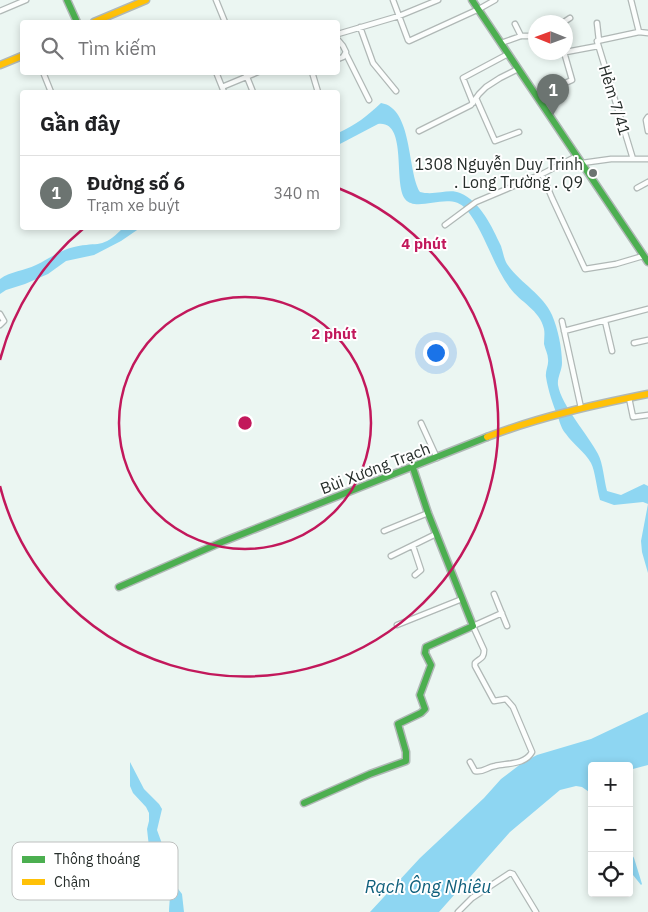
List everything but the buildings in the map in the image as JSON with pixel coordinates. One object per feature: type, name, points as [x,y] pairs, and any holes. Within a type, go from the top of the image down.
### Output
[{"type":"street","points":[[0,11],[19,1],[26,0]]},
{"type":"street","points":[[68,0],[76,20]]},
{"type":"street","points":[[99,20],[146,0]]},
{"type":"street","points":[[216,0],[224,20]]},
{"type":"street","points":[[393,0],[410,41],[495,0]]},
{"type":"street","points":[[340,33],[400,16],[438,0]]},
{"type":"street","points":[[472,0],[648,262]]},
{"type":"street","points":[[631,0],[639,32]]},
{"type":"street","name":"Hẻm 7/41","points":[[597,23],[598,43],[632,159]]},
{"type":"street","points":[[516,24],[521,36]]},
{"type":"street","points":[[360,27],[373,63],[396,91]]},
{"type":"street","points":[[573,50],[639,32],[648,33]]},
{"type":"street","points":[[501,43],[521,36],[528,36]]},
{"type":"street","points":[[340,42],[369,100]]},
{"type":"street","points":[[340,58],[346,54]]},
{"type":"street","points":[[508,54],[463,78],[495,142],[519,132]]},
{"type":"street","points":[[0,65],[20,57]]},
{"type":"street","points":[[540,102],[554,88],[572,80],[567,60]]},
{"type":"street","points":[[419,131],[471,105],[486,88],[518,69]]},
{"type":"street","points":[[44,75],[49,90]]},
{"type":"street","points":[[217,75],[223,90]]},
{"type":"street","points":[[222,87],[246,75],[252,90]]},
{"type":"street","points":[[313,75],[317,90]]},
{"type":"street","points":[[648,117],[646,120],[648,131]]},
{"type":"street","points":[[445,225],[477,201],[542,174],[576,156]]},
{"type":"street","points":[[582,163],[611,159],[648,159]]},
{"type":"street","points":[[542,174],[585,269],[616,264],[644,256]]},
{"type":"street","points":[[637,188],[648,182]]},
{"type":"street","points":[[564,331],[648,309]]},
{"type":"street","points":[[0,314],[4,321],[0,326]]},
{"type":"street","points":[[562,321],[578,409]]},
{"type":"street","points":[[605,321],[612,351]]},
{"type":"street","points":[[634,343],[648,340]]},
{"type":"street","name":"Bùi Xương Trạch","points":[[119,587],[222,542],[521,424],[648,394]]},
{"type":"street","points":[[629,398],[633,417],[648,415]]},
{"type":"street","points":[[421,422],[436,458]]},
{"type":"street","points":[[413,468],[436,534],[484,650],[481,659],[474,666],[494,701],[506,699],[513,707],[532,752],[529,757],[512,764],[495,766],[482,772],[475,771],[470,762]]},
{"type":"street","points":[[384,530],[428,513]]},
{"type":"street","points":[[391,556],[436,534]]},
{"type":"street","points":[[413,546],[422,570],[415,575]]},
{"type":"street","points":[[494,594],[508,626]]},
{"type":"street","points":[[397,625],[462,599]]},
{"type":"street","points":[[304,802],[406,761],[406,752],[398,724],[421,713],[425,709],[420,695],[431,665],[425,653],[426,647],[502,613]]},
{"type":"street","points":[[458,912],[477,894],[510,873],[513,874],[536,912]]},
{"type":"water","points":[[381,103],[391,107],[399,116],[408,142],[413,170],[420,192],[460,193],[474,202],[485,216],[501,246],[507,264],[543,301],[552,315],[560,345],[562,363],[558,382],[560,393],[600,458],[607,491],[621,495],[644,484],[648,486],[648,504],[643,502],[614,505],[600,500],[591,463],[586,455],[569,438],[560,424],[546,377],[548,357],[544,344],[542,322],[534,311],[510,288],[498,269],[473,218],[466,209],[459,204],[451,202],[417,204],[410,203],[405,199],[400,180],[397,142],[393,132],[387,125],[378,124],[340,144],[340,132],[371,112]]},
{"type":"water","points":[[121,230],[137,230],[94,255],[66,261],[48,274],[0,294],[0,279],[4,276],[41,263],[69,248],[100,244]]},
{"type":"water","points":[[648,504],[648,573],[641,541]]},
{"type":"water","name":"Rạch Ông Nhiêu","points":[[648,712],[648,765],[633,769],[633,762],[588,762],[588,791],[576,786],[560,790],[510,832],[439,912],[370,912],[420,858],[484,798],[501,779],[522,763],[537,755],[591,739]]},
{"type":"water","points":[[130,762],[144,789],[162,809],[157,830],[161,842],[148,842],[147,829],[149,813],[133,793],[130,786]]},
{"type":"water","points":[[633,856],[642,884],[633,875]]},
{"type":"water","points":[[178,889],[182,894],[184,912],[169,912],[170,900],[178,900]]},
{"type":"traffic: fast","points":[[67,0],[76,20]]},
{"type":"traffic: fast","points":[[472,0],[648,262]]},
{"type":"traffic: fast","points":[[119,587],[222,542],[487,437]]},
{"type":"traffic: fast","points":[[304,803],[370,774],[406,761],[406,752],[398,724],[421,713],[425,709],[420,695],[431,665],[425,653],[426,647],[473,626],[428,513],[413,468]]},
{"type":"traffic: slow","points":[[99,20],[146,0]]},
{"type":"traffic: slow","points":[[0,65],[20,57]]},
{"type":"traffic: slow","points":[[487,437],[526,423],[566,412],[648,394]]},
{"type":"place","name":"Đường số 6","points":[[553,115]]},
{"type":"place","name":"1308 Nguyễn Duy Trinh . Long Trường . Q9","points":[[593,173]]}]
